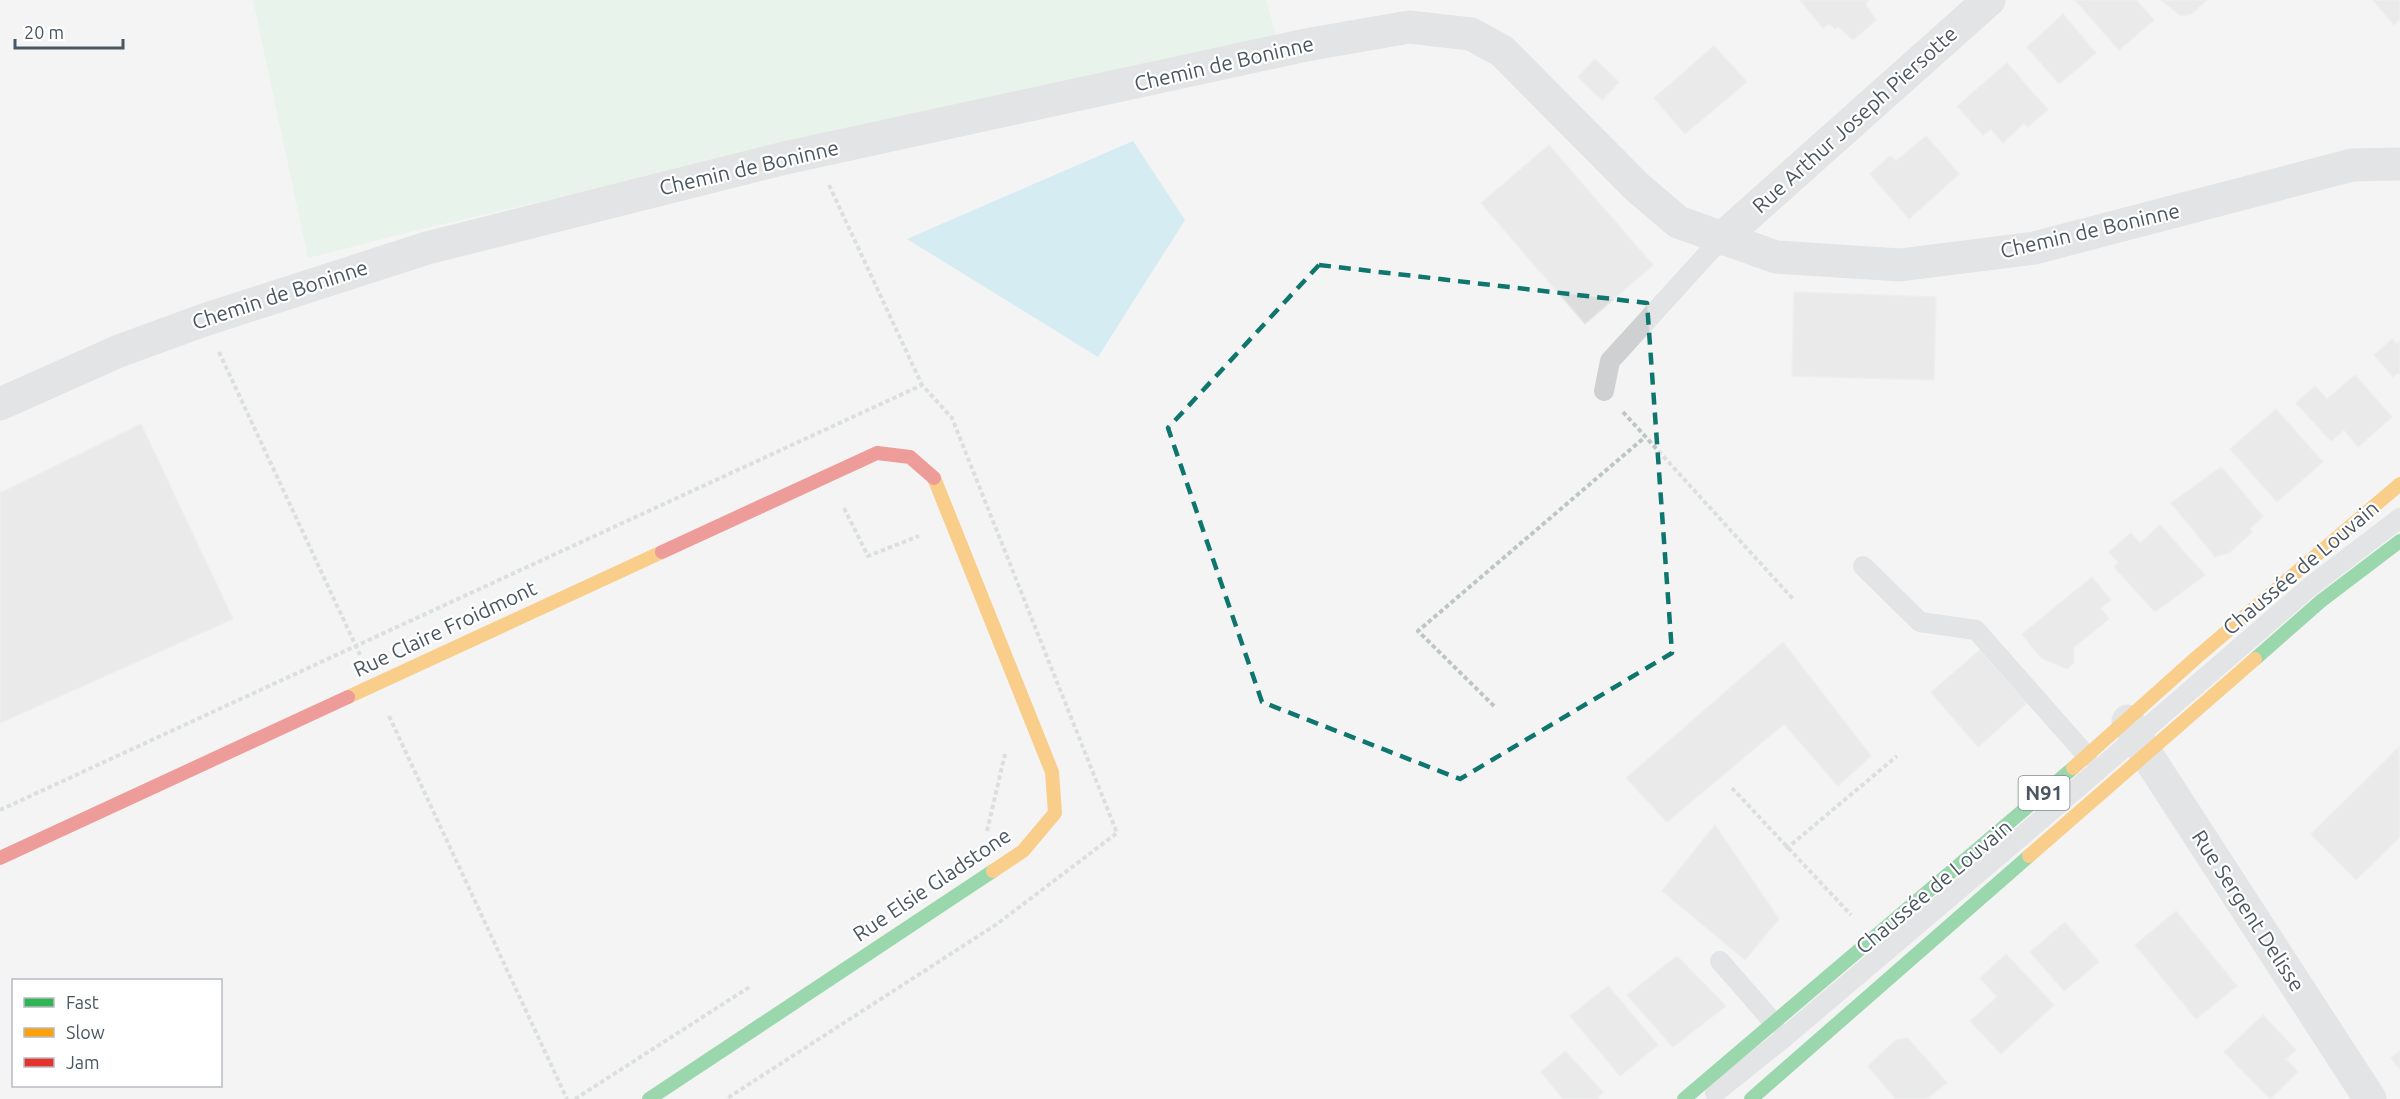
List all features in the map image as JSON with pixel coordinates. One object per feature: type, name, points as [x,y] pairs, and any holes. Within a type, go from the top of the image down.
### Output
[{"type":"street","name":"Rue Arthur Joseph Piersotte","points":[[1721,239],[1989,0]]},
{"type":"street","name":"Chemin de Boninne","points":[[0,404],[119,351],[194,324],[427,248],[814,152],[1306,45],[1408,27],[1438,28],[1471,34],[1502,51],[1645,194],[1678,222],[1776,257],[1900,265],[1968,258],[2034,248],[2352,165],[2400,164]]},
{"type":"street","name":"Rue Claire Froidmont","points":[[0,858],[877,453],[910,457]]},
{"type":"street","name":"Rue Elsie Gladstone","points":[[649,1099],[1023,852],[1055,813],[1052,772],[933,475],[910,457]]},
{"type":"street","name":"Chaussée de Louvain","points":[[1684,1099],[2087,756],[2137,737],[2197,657],[2400,484]]},
{"type":"street","name":"Chaussée de Louvain","points":[[1750,1099],[2137,737],[2400,541]]},
{"type":"street","name":"Rue Sergent Delisse","points":[[2137,737],[2370,1099]]},
{"type":"lane","points":[[1604,391],[1610,361],[1721,239]]},
{"type":"lane","name":"Chaussée de Louvain","points":[[1708,1099],[1785,1037],[2312,585],[2400,518]]},
{"type":"lane","points":[[1863,566],[1920,622],[1976,630],[2087,756]]},
{"type":"lane","points":[[1720,961],[1774,1023]]},
{"type":"path","points":[[726,1099],[997,924],[1117,833],[952,418],[922,386],[814,152]]},
{"type":"path","points":[[0,810],[922,386]]},
{"type":"path","points":[[1604,391],[1793,599]]},
{"type":"path","points":[[1494,706],[1418,631],[1645,437]]},
{"type":"path","points":[[842,503],[868,556],[918,535],[923,546]]},
{"type":"path","points":[[387,713],[398,708]]},
{"type":"path","points":[[987,834],[1006,750]]},
{"type":"path","points":[[1786,849],[1898,756]]},
{"type":"path","points":[[1732,788],[1786,849],[1874,938]]},
{"type":"path","points":[[575,1099],[756,983]]},
{"type":"highlighted area","points":[[1319,265],[1647,303],[1672,653],[1460,779],[1262,702],[1168,428]]},
{"type":"green space","points":[[253,0],[1266,0],[1276,35],[430,227],[308,258]]},
{"type":"water","points":[[1133,141],[1185,220],[1098,357],[907,239]]},
{"type":"building","points":[[1800,0],[1869,0],[1865,4],[1876,20],[1853,40],[1838,27],[1835,29],[1829,24],[1823,28]]},
{"type":"building","points":[[2075,0],[2136,0],[2154,20],[2119,50]]},
{"type":"building","points":[[2161,0],[2207,0],[2191,14],[2181,16]]},
{"type":"building","points":[[2373,0],[2400,0],[2400,19],[2394,25]]},
{"type":"building","points":[[2063,14],[2096,53],[2059,84],[2027,47]]},
{"type":"building","points":[[1714,46],[1747,82],[1685,134],[1654,98]]},
{"type":"building","points":[[1595,59],[1619,82],[1602,100],[1578,77]]},
{"type":"building","points":[[2007,63],[2048,110],[2028,127],[2024,123],[2003,143],[1991,129],[1983,135],[1957,106]]},
{"type":"building","points":[[1926,136],[1959,174],[1909,219],[1870,174],[1890,156],[1896,161]]},
{"type":"building","points":[[1549,145],[1653,265],[1585,324],[1481,203]]},
{"type":"building","points":[[1794,292],[1936,297],[1934,380],[1792,376]]},
{"type":"building","points":[[2392,339],[2397,344],[2400,342],[2400,374],[2393,377],[2374,355]]},
{"type":"building","points":[[2355,375],[2392,417],[2358,447],[2344,430],[2331,441],[2296,403],[2315,386],[2327,399]]},
{"type":"building","points":[[2276,409],[2323,462],[2277,502],[2230,449]]},
{"type":"building","points":[[141,424],[233,619],[0,723],[0,493]]},
{"type":"building","points":[[2221,467],[2263,516],[2250,529],[2252,532],[2229,553],[2215,557],[2171,503]]},
{"type":"building","points":[[2160,525],[2205,575],[2155,612],[2114,567],[2118,562],[2109,552],[2131,533],[2140,543]]},
{"type":"building","points":[[2092,577],[2111,600],[2101,608],[2109,619],[2074,647],[2074,663],[2067,669],[2041,658],[2022,634]]},
{"type":"building","points":[[1783,642],[1871,756],[1838,786],[1784,724],[1667,822],[1626,778]]},
{"type":"building","points":[[1980,650],[2027,703],[1978,747],[1931,692]]},
{"type":"building","points":[[2399,747],[2400,837],[2356,880],[2311,834]]},
{"type":"building","points":[[1715,825],[1779,919],[1745,960],[1662,891]]},
{"type":"building","points":[[2176,911],[2237,986],[2196,1019],[2135,945]]},
{"type":"building","points":[[2065,922],[2099,962],[2064,991],[2030,952]]},
{"type":"building","points":[[2006,954],[2054,1005],[2001,1054],[1970,1021],[1997,997],[1980,978]]},
{"type":"building","points":[[1677,956],[1726,1006],[1673,1047],[1627,995]]},
{"type":"building","points":[[1608,986],[1658,1045],[1620,1076],[1570,1016]]},
{"type":"building","points":[[2263,1015],[2296,1050],[2286,1059],[2298,1072],[2270,1099],[2224,1052]]},
{"type":"building","points":[[1908,1038],[1947,1083],[1926,1099],[1896,1099],[1868,1066],[1896,1040]]},
{"type":"building","points":[[1565,1051],[1603,1092],[1598,1097],[1599,1099],[1563,1099],[1541,1072]]},
{"type":"building","points":[[2400,1051],[2400,1069],[2391,1058]]},
{"type":"traffic: fast","points":[[2255,659],[2321,601],[2400,541]]},
{"type":"traffic: fast","points":[[1684,1099],[2073,768]]},
{"type":"traffic: fast","points":[[1751,1099],[2029,856]]},
{"type":"traffic: fast","points":[[649,1099],[993,871]]},
{"type":"traffic: slow","points":[[934,478],[1052,772],[1055,813],[1023,851],[993,871]]},
{"type":"traffic: slow","points":[[2073,768],[2197,657],[2400,484]]},
{"type":"traffic: slow","points":[[348,697],[662,552]]},
{"type":"traffic: slow","points":[[2029,856],[2255,659]]},
{"type":"traffic: jam","points":[[662,552],[877,453],[910,457],[934,478]]},
{"type":"traffic: jam","points":[[0,858],[348,697]]}]
